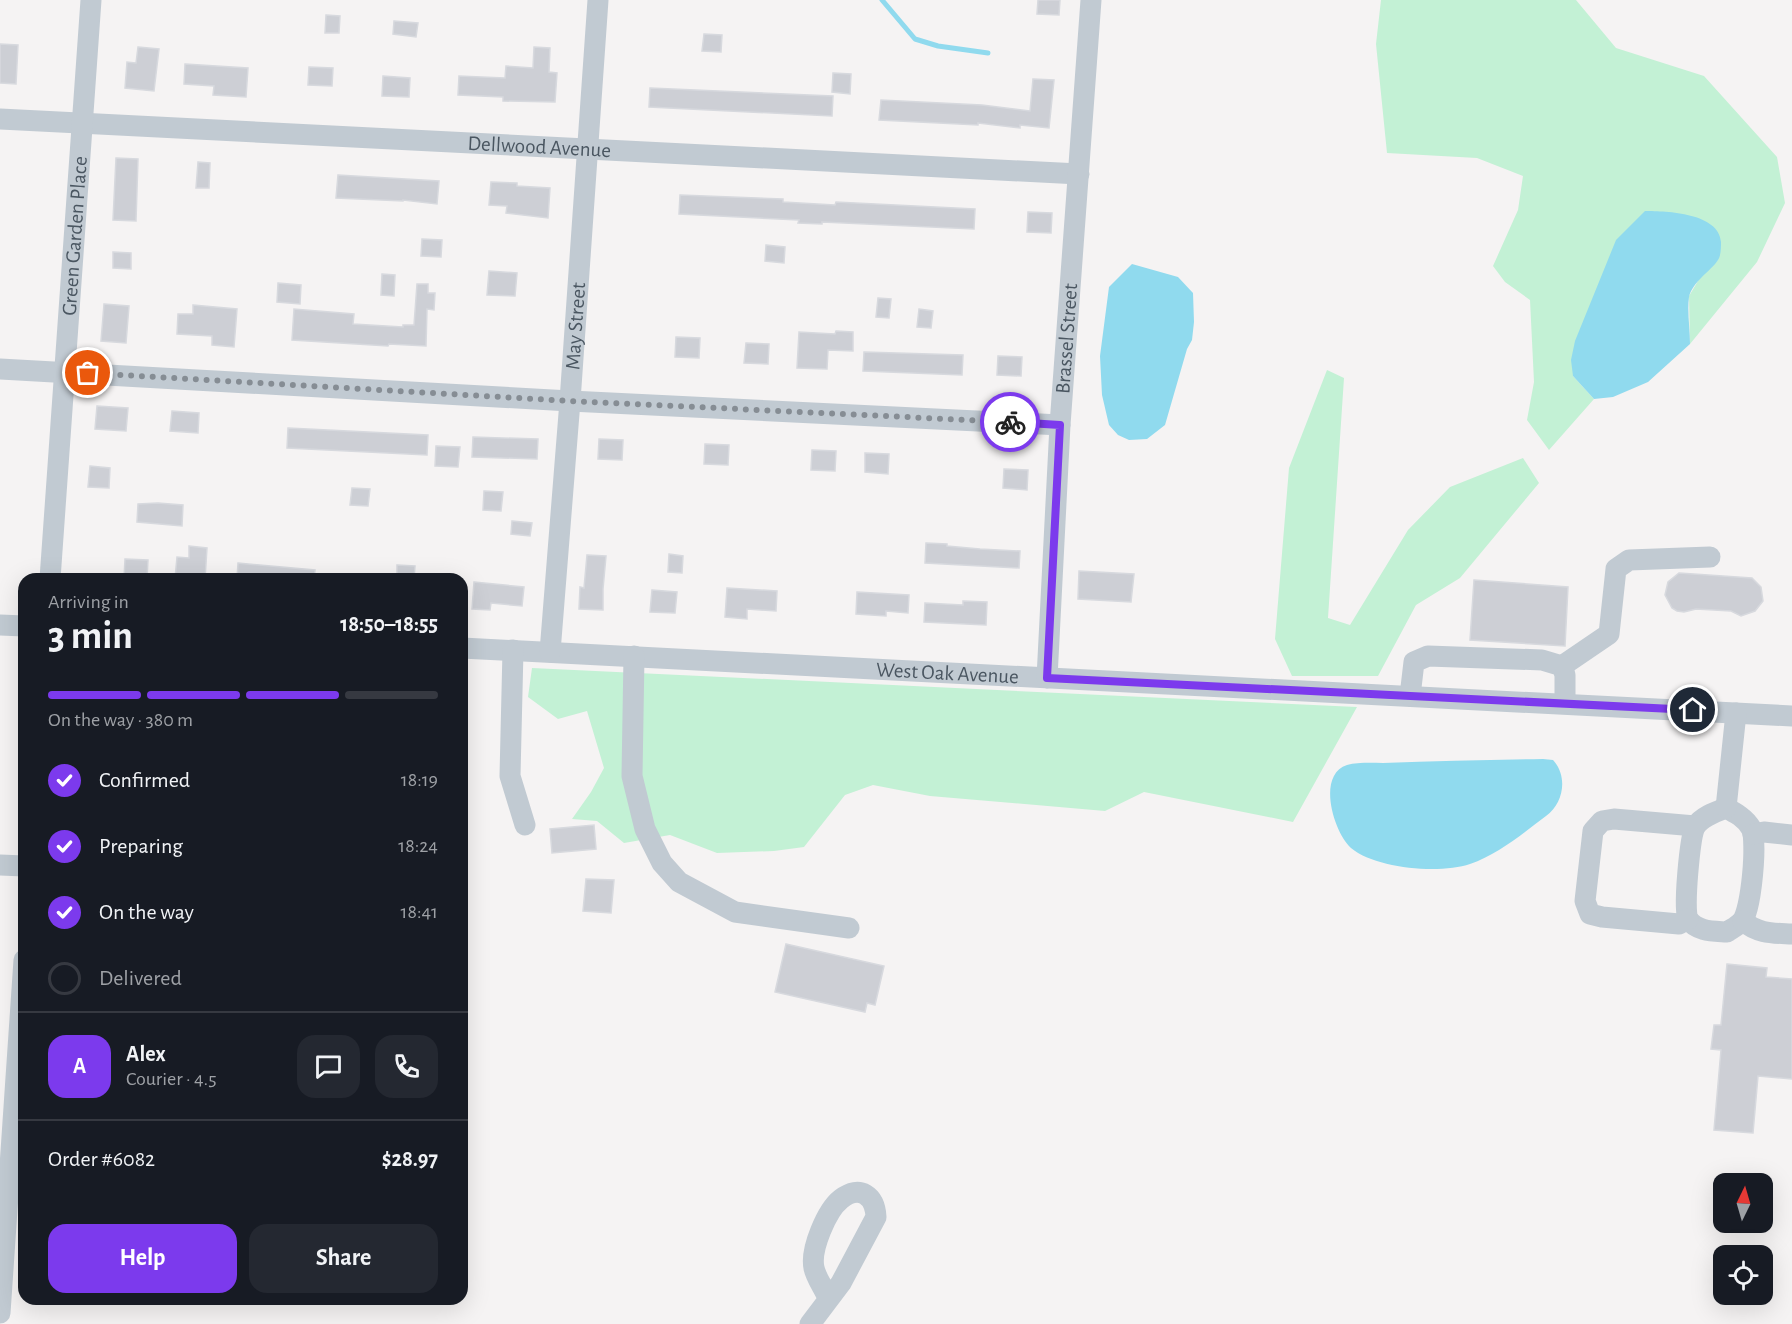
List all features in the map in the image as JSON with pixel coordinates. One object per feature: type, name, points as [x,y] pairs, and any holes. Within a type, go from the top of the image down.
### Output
[{"type":"street","name":"Green Garden Place","points":[[50,573],[91,0]]},
{"type":"street","name":"May Street","points":[[550,652],[598,0]]},
{"type":"street","name":"Brassel Street","points":[[1047,678],[1060,425],[1091,0]]},
{"type":"street","name":"Dellwood Avenue","points":[[0,119],[1079,174]]},
{"type":"street","points":[[0,369],[570,401],[1060,425]]},
{"type":"street","points":[[1562,666],[1609,634],[1616,568],[1629,560],[1710,557]]},
{"type":"street","points":[[0,625],[18,626]]},
{"type":"street","name":"West Oak Avenue","points":[[468,648],[1792,716]]},
{"type":"street","points":[[513,650],[510,776],[525,825]]},
{"type":"street","points":[[634,656],[632,776],[645,829],[662,864],[679,882],[735,912],[849,928]]},
{"type":"street","points":[[1410,696],[1413,662],[1428,656],[1542,660],[1562,666]]},
{"type":"street","points":[[1562,666],[1565,675],[1564,703]]},
{"type":"street","points":[[1726,808],[1736,713]]},
{"type":"street","points":[[1726,808],[1739,814],[1752,830],[1754,843],[1748,908],[1743,921],[1726,932],[1701,929],[1688,919],[1685,906],[1691,840],[1695,826],[1710,813],[1726,808]]},
{"type":"street","points":[[1688,919],[1678,924],[1602,917],[1590,914],[1585,901],[1593,831],[1602,820],[1695,826]]},
{"type":"street","points":[[1753,834],[1764,832],[1792,835]]},
{"type":"street","points":[[0,865],[18,866]]},
{"type":"street","points":[[1743,921],[1761,932],[1792,934]]},
{"type":"street","points":[[0,1313],[18,1048]]},
{"type":"street","points":[[810,1324],[828,1298]]},
{"type":"green space","points":[[1381,0],[1576,0],[1616,48],[1704,76],[1777,157],[1785,203],[1757,262],[1690,344],[1689,296],[1701,276],[1719,259],[1573,376],[1594,399],[1549,450],[1527,420],[1534,382],[1530,300],[1505,282],[1493,266],[1518,210],[1523,176],[1477,158],[1387,153],[1376,44]]},
{"type":"green space","points":[[1327,370],[1344,378],[1328,618],[1350,625],[1408,530],[1450,487],[1523,458],[1539,483],[1460,578],[1416,605],[1378,676],[1292,676],[1275,639],[1289,468]]},
{"type":"green space","points":[[532,668],[1357,707],[1293,822],[1144,792],[1105,811],[930,796],[873,785],[845,795],[804,847],[774,851],[717,853],[670,835],[624,843],[597,821],[572,819],[604,768],[587,711],[558,719],[528,697]]},
{"type":"water","points":[[1645,211],[1678,213],[1702,219],[1718,232],[1721,242],[1720,256],[1691,291],[1688,314],[1690,344],[1648,382],[1613,397],[1594,399],[1573,376],[1571,360],[1575,341],[1616,240]]},
{"type":"water","points":[[1132,264],[1178,277],[1193,293],[1194,322],[1192,340],[1187,349],[1165,425],[1147,439],[1129,440],[1118,435],[1109,425],[1102,395],[1100,356],[1109,287]]},
{"type":"water","points":[[1553,760],[1561,774],[1562,789],[1557,804],[1546,816],[1510,843],[1470,864],[1442,869],[1426,869],[1376,861],[1351,848],[1334,818],[1330,792],[1332,780],[1338,771],[1347,765]]},
{"type":"building","points":[[1038,0],[1060,0],[1059,15],[1037,14]]},
{"type":"building","points":[[326,15],[340,16],[339,33],[325,33]]},
{"type":"building","points":[[394,21],[418,23],[416,37],[393,34]]},
{"type":"building","points":[[704,34],[722,35],[721,52],[702,51]]},
{"type":"building","points":[[0,44],[18,45],[16,84],[0,83]]},
{"type":"building","points":[[138,47],[159,49],[154,91],[125,88],[127,62],[136,63]]},
{"type":"building","points":[[534,47],[550,48],[549,72],[557,73],[555,102],[503,101],[503,97],[458,95],[459,76],[505,78],[506,66],[533,68]]},
{"type":"building","points":[[185,64],[248,68],[246,97],[213,95],[214,86],[184,84]]},
{"type":"building","points":[[309,67],[333,68],[332,86],[308,85]]},
{"type":"building","points":[[833,73],[851,74],[850,94],[832,92]]},
{"type":"building","points":[[383,76],[410,78],[409,97],[382,96]]},
{"type":"building","points":[[1033,79],[1054,80],[1049,128],[879,120],[881,100],[982,105],[1030,111]]},
{"type":"building","points":[[650,88],[833,96],[832,116],[649,107]]},
{"type":"building","points":[[116,158],[138,159],[136,221],[113,220]]},
{"type":"building","points":[[198,162],[210,163],[209,188],[196,188]]},
{"type":"building","points":[[338,175],[439,181],[437,204],[403,200],[336,198]]},
{"type":"building","points":[[491,182],[550,188],[548,218],[506,213],[507,206],[489,205]]},
{"type":"building","points":[[680,195],[783,199],[783,202],[835,205],[836,202],[975,209],[974,229],[822,222],[822,224],[798,223],[799,220],[679,214]]},
{"type":"building","points":[[1028,212],[1052,213],[1051,233],[1027,232]]},
{"type":"building","points":[[422,239],[442,240],[441,257],[421,256]]},
{"type":"building","points":[[766,245],[785,247],[784,263],[765,261]]},
{"type":"building","points":[[113,252],[131,253],[131,269],[113,268]]},
{"type":"building","points":[[489,271],[517,273],[515,296],[487,295]]},
{"type":"building","points":[[382,274],[395,275],[394,296],[381,295]]},
{"type":"building","points":[[278,283],[301,285],[300,304],[277,302]]},
{"type":"building","points":[[417,284],[428,284],[428,293],[435,293],[434,310],[427,309],[426,346],[292,340],[294,309],[354,314],[353,324],[403,327],[403,325],[414,325]]},
{"type":"building","points":[[878,298],[891,299],[889,318],[876,317]]},
{"type":"building","points":[[104,304],[129,306],[126,343],[101,341]]},
{"type":"building","points":[[193,305],[237,309],[234,347],[212,345],[212,336],[177,334],[178,314],[193,314]]},
{"type":"building","points":[[919,309],[933,311],[931,328],[917,327]]},
{"type":"building","points":[[836,331],[853,332],[853,351],[828,350],[827,369],[797,368],[799,332],[835,334]]},
{"type":"building","points":[[676,337],[700,338],[699,358],[675,357]]},
{"type":"building","points":[[746,343],[769,344],[768,364],[744,363]]},
{"type":"building","points":[[864,352],[963,355],[962,375],[863,371]]},
{"type":"building","points":[[998,356],[1022,357],[1021,376],[997,375]]},
{"type":"building","points":[[97,406],[128,408],[126,431],[95,429]]},
{"type":"building","points":[[172,411],[199,413],[198,433],[170,431]]},
{"type":"building","points":[[288,428],[428,435],[427,455],[287,448]]},
{"type":"building","points":[[473,437],[538,439],[537,459],[472,457]]},
{"type":"building","points":[[599,439],[623,440],[622,460],[598,459]]},
{"type":"building","points":[[705,444],[729,445],[728,465],[704,464]]},
{"type":"building","points":[[436,446],[460,447],[458,467],[435,466]]},
{"type":"building","points":[[812,450],[836,451],[835,471],[811,470]]},
{"type":"building","points":[[865,453],[889,454],[888,474],[865,472]]},
{"type":"building","points":[[90,466],[110,468],[109,488],[88,487]]},
{"type":"building","points":[[1004,469],[1028,470],[1027,490],[1003,488]]},
{"type":"building","points":[[352,488],[370,489],[368,506],[350,505]]},
{"type":"building","points":[[484,491],[503,492],[501,511],[483,510]]},
{"type":"building","points":[[138,504],[183,505],[182,526],[137,522]]},
{"type":"building","points":[[512,521],[532,523],[530,536],[511,534]]},
{"type":"building","points":[[926,543],[1020,551],[1019,568],[925,563]]},
{"type":"building","points":[[189,546],[207,548],[205,573],[176,573],[177,557],[189,558]]},
{"type":"building","points":[[669,554],[683,556],[682,573],[668,572]]},
{"type":"building","points":[[587,555],[606,556],[603,610],[579,609],[580,587],[584,588]]},
{"type":"building","points":[[125,559],[148,560],[147,573],[124,573]]},
{"type":"building","points":[[238,563],[315,570],[315,573],[237,573]]},
{"type":"building","points":[[397,565],[415,566],[414,573],[397,573]]},
{"type":"building","points":[[1079,571],[1134,574],[1131,602],[1078,599]]},
{"type":"building","points":[[1679,573],[1752,578],[1761,587],[1763,601],[1755,611],[1741,616],[1731,611],[1696,609],[1677,611],[1672,608],[1665,595],[1668,582]]},
{"type":"building","points":[[1474,580],[1568,587],[1565,646],[1470,640]]},
{"type":"building","points":[[474,582],[524,587],[522,606],[491,603],[490,610],[472,609]]},
{"type":"building","points":[[727,588],[777,591],[776,611],[747,609],[747,619],[725,617]]},
{"type":"building","points":[[652,590],[677,592],[675,613],[650,612]]},
{"type":"building","points":[[857,592],[909,595],[908,613],[886,611],[886,616],[856,614]]},
{"type":"building","points":[[963,601],[987,602],[986,625],[924,622],[925,603],[963,605]]},
{"type":"building","points":[[594,825],[596,849],[552,853],[550,829]]},
{"type":"building","points":[[586,879],[614,880],[611,913],[583,911]]},
{"type":"building","points":[[786,944],[884,966],[875,1005],[867,1003],[865,1012],[775,992]]},
{"type":"building","points":[[1727,964],[1767,968],[1766,977],[1792,979],[1792,1079],[1758,1076],[1753,1133],[1714,1130],[1721,1050],[1711,1049],[1714,1025],[1721,1025]]},
{"type":"waterway","points":[[882,0],[915,39],[938,46],[988,53]]},
{"type":"way so far","points":[[88,373],[570,401],[1010,422]]},
{"type":"route","points":[[1010,422],[1060,425],[1047,678],[1693,710]]}]
